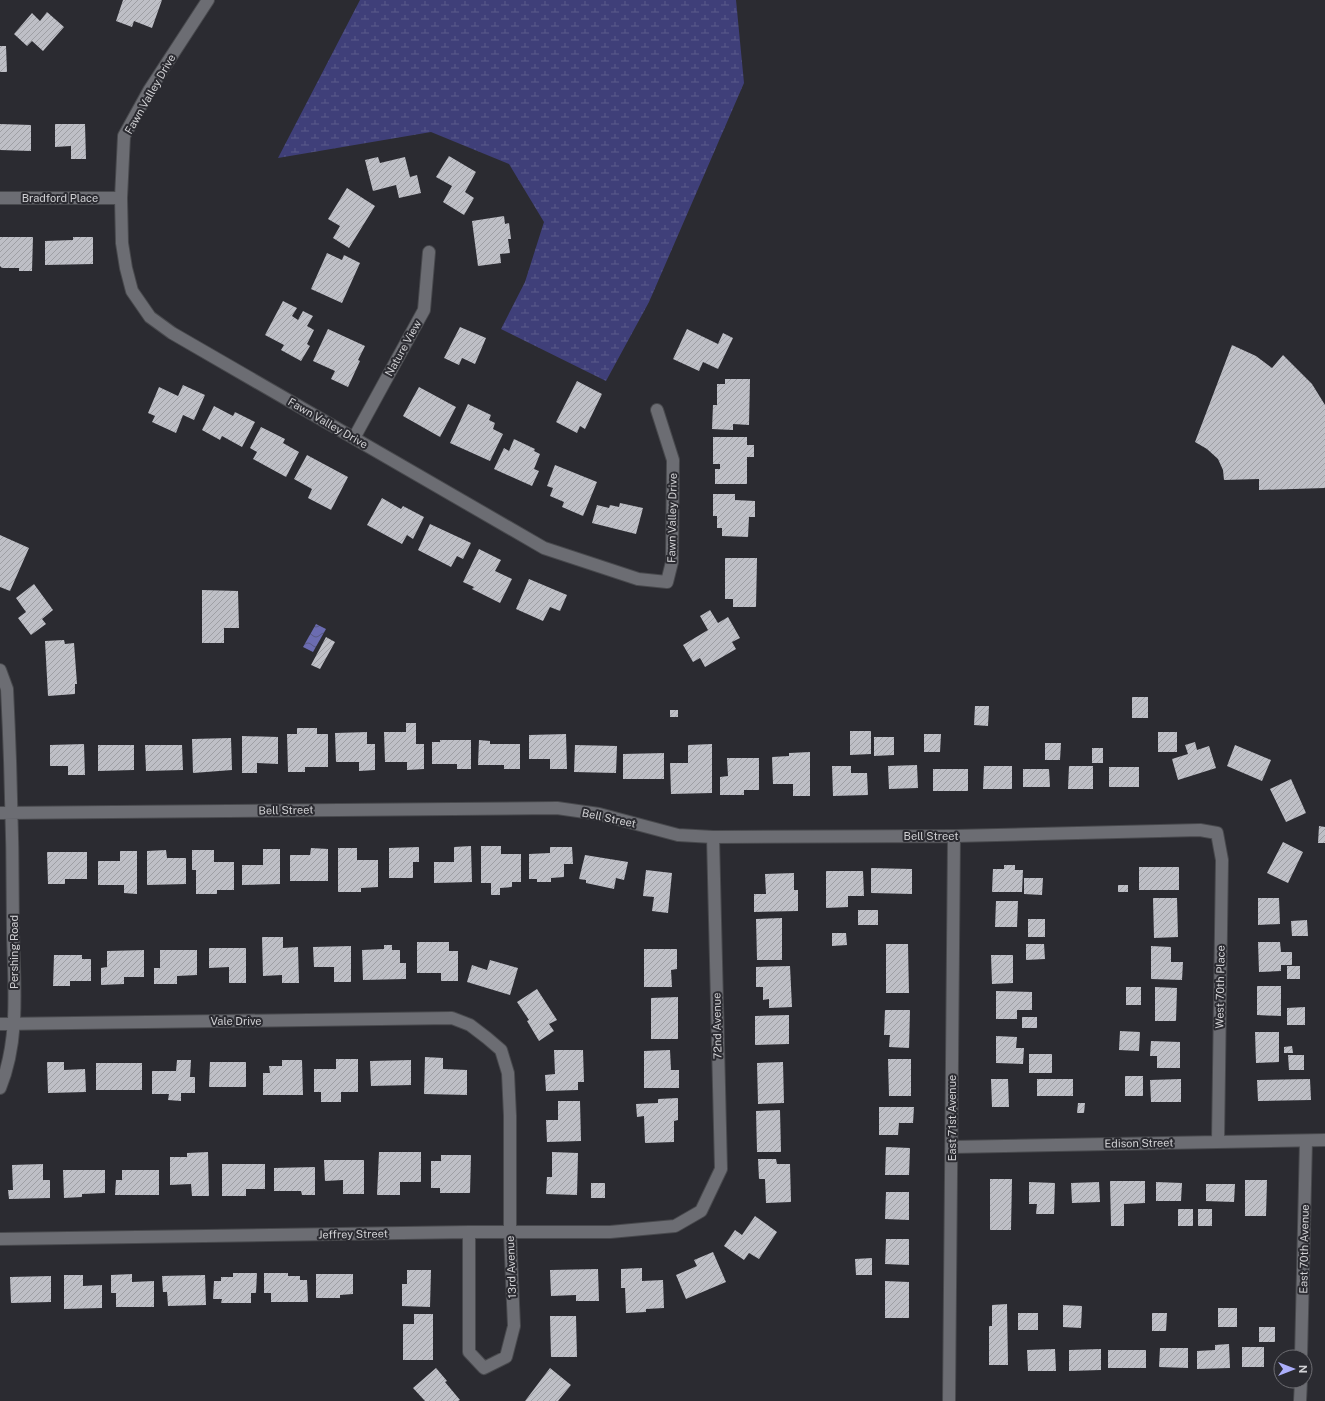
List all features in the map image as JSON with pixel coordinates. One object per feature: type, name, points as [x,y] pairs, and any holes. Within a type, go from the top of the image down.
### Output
[{"type":"street","name":"Fawn Valley Drive","points":[[208,0],[150,89],[124,136],[121,198],[122,243],[132,291],[150,317],[172,333],[544,548],[638,579],[668,582],[672,562],[673,460],[657,410]]},
{"type":"street","name":"Bradford Place","points":[[0,198],[121,198]]},
{"type":"street","name":"Nature View","points":[[354,438],[424,310],[429,252]]},
{"type":"street","name":"Pershing Road","points":[[0,670],[7,688],[13,813],[14,1024],[7,1072],[0,1088]]},
{"type":"street","name":"Bell Street","points":[[0,814],[557,808],[599,814],[678,835],[713,837],[954,836],[1200,830],[1217,833]]},
{"type":"street","name":"West 70th Place","points":[[1217,833],[1222,860],[1218,1141]]},
{"type":"street","name":"East 71st Avenue","points":[[949,1401],[954,836]]},
{"type":"street","name":"72nd Avenue","points":[[701,1211],[721,1169],[713,837]]},
{"type":"street","name":"Vale Drive","points":[[0,1024],[452,1018],[470,1025]]},
{"type":"street","name":"13rd Avenue","points":[[469,1232],[469,1352],[484,1368],[506,1357],[514,1326],[510,1234],[510,1116],[508,1073],[500,1050],[470,1025]]},
{"type":"street","name":"Edison Street","points":[[952,1147],[1325,1140]]},
{"type":"street","name":"East 70th Avenue","points":[[1301,1349],[1306,1141]]},
{"type":"street","name":"Jeffrey Street","points":[[0,1239],[469,1232],[510,1234],[610,1232],[675,1226],[701,1211]]},
{"type":"street","points":[[1300,1401],[1301,1389]]},
{"type":"green space","points":[[360,0],[736,0],[744,83],[649,302],[606,381],[501,329],[525,282],[544,222],[509,164],[431,132],[278,158]]},
{"type":"water","points":[[316,624],[326,629],[313,652],[303,647]]},
{"type":"building","points":[[123,0],[162,0],[152,28],[134,21],[132,27],[116,21]]},
{"type":"building","points":[[47,12],[64,27],[43,51],[32,41],[27,46],[14,34],[32,13],[40,21]]},
{"type":"building","points":[[0,46],[6,46],[7,72],[0,72]]},
{"type":"building","points":[[0,124],[31,125],[31,151],[0,150]]},
{"type":"building","points":[[55,124],[85,124],[86,159],[71,159],[71,146],[55,147]]},
{"type":"building","points":[[449,156],[476,172],[465,192],[474,198],[464,215],[443,202],[452,186],[436,177]]},
{"type":"building","points":[[378,157],[380,163],[405,157],[410,177],[417,175],[421,193],[399,198],[396,185],[373,191],[365,160]]},
{"type":"building","points":[[347,188],[375,206],[349,248],[333,238],[340,226],[328,219]]},
{"type":"building","points":[[504,216],[505,224],[509,223],[511,239],[508,239],[510,253],[500,254],[501,263],[478,266],[472,221]]},
{"type":"building","points":[[0,237],[33,237],[32,271],[19,271],[19,268],[2,268],[0,266]]},
{"type":"building","points":[[73,237],[93,237],[93,264],[45,265],[45,241],[73,240]]},
{"type":"building","points":[[327,253],[342,260],[344,255],[360,263],[342,303],[311,289]]},
{"type":"building","points":[[283,301],[297,308],[292,316],[298,320],[303,311],[313,316],[307,326],[314,330],[307,344],[310,346],[301,361],[281,350],[284,345],[265,335]]},
{"type":"building","points":[[460,327],[486,338],[475,364],[462,358],[459,365],[444,358]]},
{"type":"building","points":[[328,329],[365,346],[348,387],[331,379],[335,371],[313,361]]},
{"type":"building","points":[[687,329],[718,344],[723,333],[733,338],[718,369],[703,362],[699,371],[673,359]]},
{"type":"building","points":[[1232,345],[1256,356],[1272,368],[1283,355],[1312,384],[1325,405],[1325,488],[1259,490],[1259,479],[1224,480],[1223,470],[1218,459],[1207,449],[1195,442]]},
{"type":"building","points":[[725,379],[750,379],[749,425],[733,424],[733,430],[712,429],[713,405],[717,405],[717,384],[725,384]]},
{"type":"building","points":[[577,381],[602,394],[585,429],[580,426],[577,433],[556,422]]},
{"type":"building","points":[[183,385],[205,395],[194,420],[183,415],[176,433],[152,422],[155,416],[148,413],[159,387],[178,396]]},
{"type":"building","points":[[419,387],[456,407],[440,437],[403,416]]},
{"type":"building","points":[[468,404],[491,415],[489,420],[495,423],[493,429],[503,434],[490,461],[450,443]]},
{"type":"building","points":[[214,406],[233,416],[235,412],[255,422],[242,447],[222,436],[220,440],[202,430]]},
{"type":"building","points":[[261,427],[285,439],[283,443],[299,452],[286,477],[253,459],[257,452],[250,448]]},
{"type":"building","points":[[713,437],[747,437],[747,445],[754,445],[754,457],[747,457],[747,484],[715,484],[715,469],[720,469],[720,464],[713,464]]},
{"type":"building","points":[[514,439],[535,449],[534,451],[540,454],[534,469],[539,471],[532,486],[494,469],[504,448],[509,451]]},
{"type":"building","points":[[307,455],[348,477],[331,510],[308,498],[312,489],[294,479]]},
{"type":"building","points":[[555,465],[597,482],[583,516],[562,507],[564,502],[550,496],[553,488],[547,486]]},
{"type":"building","points":[[713,494],[735,494],[735,500],[755,501],[755,517],[749,517],[748,537],[722,536],[722,528],[717,528],[717,516],[713,516]]},
{"type":"building","points":[[382,498],[401,509],[403,506],[424,517],[413,539],[407,535],[402,544],[367,525]]},
{"type":"building","points":[[620,503],[643,508],[636,534],[592,523],[597,505],[609,508],[610,505],[619,507]]},
{"type":"building","points":[[430,524],[471,543],[463,559],[457,556],[451,567],[418,550]]},
{"type":"building","points":[[0,535],[29,548],[10,591],[0,587]]},
{"type":"building","points":[[479,549],[501,560],[495,571],[512,579],[500,603],[472,589],[474,587],[463,582]]},
{"type":"building","points":[[725,558],[757,558],[756,607],[733,607],[733,599],[725,599]]},
{"type":"building","points":[[529,579],[567,595],[560,611],[550,607],[543,621],[516,609]]},
{"type":"building","points":[[34,584],[53,610],[42,619],[46,624],[31,635],[18,618],[26,612],[16,598]]},
{"type":"building","points":[[202,590],[238,591],[239,628],[224,628],[224,643],[202,643]]},
{"type":"building","points":[[710,610],[718,623],[728,617],[740,638],[732,642],[736,649],[705,667],[700,658],[693,662],[683,645],[708,630],[700,616]]},
{"type":"building","points":[[326,637],[335,642],[320,669],[311,665]]},
{"type":"building","points":[[64,640],[65,644],[74,643],[77,684],[75,684],[75,694],[48,696],[45,641]]},
{"type":"building","points":[[1132,697],[1148,697],[1148,718],[1132,718]]},
{"type":"building","points":[[975,706],[989,706],[988,726],[974,725]]},
{"type":"building","points":[[670,710],[678,710],[678,717],[670,717]]},
{"type":"building","points":[[406,723],[416,723],[416,744],[424,744],[424,769],[407,770],[407,762],[385,762],[384,732],[406,732]]},
{"type":"building","points":[[297,728],[317,728],[317,734],[328,734],[328,767],[305,767],[305,772],[288,772],[287,734],[297,734]]},
{"type":"building","points":[[850,731],[871,731],[871,754],[850,755]]},
{"type":"building","points":[[367,732],[367,744],[375,744],[375,770],[359,771],[359,762],[336,762],[335,733]]},
{"type":"building","points":[[1158,732],[1177,732],[1177,752],[1158,752]]},
{"type":"building","points":[[566,734],[567,769],[550,769],[550,759],[529,759],[529,735]]},
{"type":"building","points":[[924,734],[941,734],[940,752],[924,752]]},
{"type":"building","points":[[242,736],[278,737],[278,764],[257,763],[257,773],[242,773]]},
{"type":"building","points":[[874,737],[894,737],[894,755],[874,756]]},
{"type":"building","points":[[231,738],[232,770],[193,773],[192,739]]},
{"type":"building","points":[[440,740],[471,740],[471,769],[457,769],[457,764],[432,764],[432,742],[440,742]]},
{"type":"building","points":[[479,740],[490,741],[490,744],[520,744],[520,769],[504,769],[504,765],[478,765]]},
{"type":"building","points":[[1195,742],[1197,750],[1209,746],[1216,768],[1178,780],[1172,759],[1188,754],[1185,745]]},
{"type":"building","points":[[1045,743],[1061,743],[1060,760],[1045,760]]},
{"type":"building","points":[[84,744],[85,775],[68,775],[68,766],[50,766],[50,745]]},
{"type":"building","points":[[712,744],[712,793],[671,794],[670,763],[688,763],[688,745]]},
{"type":"building","points":[[98,745],[134,745],[134,770],[98,771]]},
{"type":"building","points":[[145,745],[182,745],[183,770],[146,771]]},
{"type":"building","points":[[575,745],[617,746],[616,773],[574,772]]},
{"type":"building","points":[[1235,745],[1271,760],[1262,781],[1227,766]]},
{"type":"building","points":[[1092,748],[1103,748],[1103,763],[1092,763]]},
{"type":"building","points":[[810,752],[810,796],[793,796],[793,784],[773,784],[772,757],[789,756],[789,753]]},
{"type":"building","points":[[664,753],[664,779],[623,779],[623,754]]},
{"type":"building","points":[[727,758],[759,758],[759,790],[744,790],[744,795],[720,795],[720,777],[728,776]]},
{"type":"building","points":[[917,765],[918,788],[889,789],[888,766]]},
{"type":"building","points":[[832,766],[851,766],[851,773],[867,773],[868,795],[833,796]]},
{"type":"building","points":[[984,766],[1012,766],[1012,789],[983,789]]},
{"type":"building","points":[[1069,766],[1093,766],[1093,789],[1068,789]]},
{"type":"building","points":[[1109,767],[1139,767],[1139,787],[1109,787]]},
{"type":"building","points":[[933,769],[968,769],[968,791],[933,791]]},
{"type":"building","points":[[1023,769],[1049,769],[1050,787],[1023,787]]},
{"type":"building","points":[[1291,779],[1306,813],[1286,822],[1270,789]]},
{"type":"building","points":[[1319,826],[1325,827],[1325,843],[1318,843]]},
{"type":"building","points":[[1283,842],[1303,852],[1288,883],[1267,873]]},
{"type":"building","points":[[471,846],[472,882],[434,883],[434,862],[454,862],[454,847]]},
{"type":"building","points":[[481,846],[501,846],[501,854],[521,854],[521,882],[512,882],[512,887],[500,888],[500,895],[491,895],[491,883],[481,883]]},
{"type":"building","points":[[419,847],[419,862],[413,862],[413,878],[389,878],[389,848]]},
{"type":"building","points":[[550,847],[572,847],[573,864],[564,864],[564,877],[551,878],[551,882],[537,882],[537,879],[529,879],[529,854],[550,853]]},
{"type":"building","points":[[311,848],[328,849],[328,881],[290,881],[290,855],[310,855]]},
{"type":"building","points":[[338,848],[357,848],[357,860],[378,860],[378,887],[361,888],[361,892],[338,892]]},
{"type":"building","points":[[263,849],[280,849],[280,884],[242,885],[242,865],[263,865]]},
{"type":"building","points":[[166,850],[167,858],[186,858],[186,884],[147,885],[147,851]]},
{"type":"building","points":[[192,850],[214,850],[214,862],[234,862],[234,890],[217,890],[217,894],[196,894],[196,870],[192,870]]},
{"type":"building","points":[[120,851],[137,851],[137,894],[124,893],[124,885],[98,885],[98,861],[120,861]]},
{"type":"building","points":[[47,852],[87,852],[87,879],[65,879],[65,884],[48,884]]},
{"type":"building","points":[[585,855],[628,862],[624,880],[616,878],[614,889],[586,883],[586,880],[579,879]]},
{"type":"building","points":[[1004,865],[1015,865],[1015,870],[1023,870],[1022,892],[992,892],[993,869],[1004,869]]},
{"type":"building","points":[[1139,867],[1179,867],[1179,890],[1139,890]]},
{"type":"building","points":[[871,868],[912,869],[912,894],[871,893]]},
{"type":"building","points":[[646,870],[672,873],[668,913],[652,911],[654,897],[643,896]]},
{"type":"building","points":[[826,871],[863,871],[864,896],[848,896],[848,907],[826,908]]},
{"type":"building","points":[[794,873],[794,890],[798,890],[798,911],[754,912],[754,894],[766,894],[765,874]]},
{"type":"building","points":[[1024,878],[1043,878],[1042,895],[1024,894]]},
{"type":"building","points":[[1118,885],[1128,885],[1128,892],[1118,892]]},
{"type":"building","points":[[1153,898],[1177,898],[1178,937],[1154,938]]},
{"type":"building","points":[[1258,898],[1279,898],[1280,924],[1258,925]]},
{"type":"building","points":[[996,901],[1018,901],[1017,927],[995,927]]},
{"type":"building","points":[[858,910],[878,910],[878,925],[858,925]]},
{"type":"building","points":[[782,918],[782,960],[757,960],[756,919]]},
{"type":"building","points":[[1028,919],[1045,919],[1045,937],[1028,937]]},
{"type":"building","points":[[1307,920],[1308,936],[1292,936],[1291,921]]},
{"type":"building","points":[[832,933],[846,933],[847,945],[832,946]]},
{"type":"building","points":[[262,937],[283,937],[283,948],[298,947],[299,983],[282,983],[282,975],[263,976]]},
{"type":"building","points":[[417,942],[449,942],[449,951],[458,951],[458,981],[441,981],[441,973],[417,973]]},
{"type":"building","points":[[1258,942],[1280,942],[1281,952],[1292,952],[1292,965],[1281,965],[1281,971],[1259,972]]},
{"type":"building","points":[[886,944],[908,944],[909,993],[886,993]]},
{"type":"building","points":[[1026,944],[1044,944],[1045,959],[1026,960]]},
{"type":"building","points":[[384,945],[392,945],[392,950],[400,950],[400,963],[406,963],[406,979],[363,980],[362,950],[384,949]]},
{"type":"building","points":[[351,946],[351,982],[334,982],[334,967],[314,967],[313,947]]},
{"type":"building","points":[[1151,946],[1171,947],[1171,962],[1183,962],[1182,980],[1151,979]]},
{"type":"building","points":[[209,948],[246,948],[246,983],[229,983],[229,967],[209,968]]},
{"type":"building","points":[[644,949],[677,949],[677,969],[671,970],[672,987],[644,987]]},
{"type":"building","points":[[144,950],[144,977],[124,977],[124,984],[101,985],[101,968],[107,967],[107,951]]},
{"type":"building","points":[[160,950],[197,950],[197,975],[177,976],[177,984],[154,984],[154,968],[160,968]]},
{"type":"building","points":[[54,955],[82,955],[82,959],[91,959],[91,981],[70,981],[70,986],[53,986]]},
{"type":"building","points":[[991,955],[1013,955],[1013,983],[992,984]]},
{"type":"building","points":[[490,960],[518,968],[510,995],[467,982],[472,965],[487,970]]},
{"type":"building","points":[[790,966],[792,1007],[769,1008],[769,999],[763,1000],[763,987],[756,987],[756,967]]},
{"type":"building","points":[[1287,966],[1300,966],[1300,979],[1287,979]]},
{"type":"building","points":[[1257,986],[1281,986],[1281,1016],[1257,1015]]},
{"type":"building","points":[[1126,987],[1141,987],[1141,1005],[1126,1005]]},
{"type":"building","points":[[1155,987],[1177,988],[1176,1021],[1155,1021]]},
{"type":"building","points":[[537,989],[557,1020],[549,1024],[554,1031],[539,1041],[527,1021],[529,1020],[517,1002]]},
{"type":"building","points":[[996,991],[1032,992],[1032,1010],[1017,1010],[1017,1019],[996,1019]]},
{"type":"building","points":[[678,997],[678,1039],[651,1039],[651,998]]},
{"type":"building","points":[[1305,1007],[1305,1025],[1287,1025],[1287,1008]]},
{"type":"building","points":[[885,1010],[910,1010],[909,1048],[889,1047],[890,1035],[884,1035]]},
{"type":"building","points":[[789,1015],[789,1044],[755,1045],[755,1016]]},
{"type":"building","points":[[1022,1017],[1037,1017],[1037,1028],[1022,1028]]},
{"type":"building","points":[[1120,1031],[1140,1032],[1139,1051],[1119,1050]]},
{"type":"building","points":[[1255,1032],[1279,1032],[1279,1062],[1256,1063]]},
{"type":"building","points":[[996,1036],[1017,1037],[1016,1048],[1024,1048],[1023,1064],[996,1063]]},
{"type":"building","points":[[1151,1041],[1180,1042],[1180,1068],[1157,1068],[1157,1056],[1150,1056]]},
{"type":"building","points":[[1292,1046],[1293,1053],[1284,1053],[1284,1047]]},
{"type":"building","points":[[554,1050],[583,1050],[584,1082],[578,1082],[578,1090],[546,1091],[545,1075],[555,1074]]},
{"type":"building","points":[[670,1050],[671,1070],[679,1070],[679,1088],[644,1088],[644,1051]]},
{"type":"building","points":[[1029,1054],[1052,1054],[1052,1073],[1029,1073]]},
{"type":"building","points":[[1288,1055],[1304,1055],[1304,1070],[1289,1070]]},
{"type":"building","points":[[425,1057],[443,1058],[443,1069],[467,1070],[467,1095],[424,1094]]},
{"type":"building","points":[[336,1059],[358,1059],[358,1092],[341,1092],[341,1102],[321,1102],[321,1092],[314,1092],[314,1069],[336,1069]]},
{"type":"building","points":[[888,1059],[911,1059],[911,1096],[889,1096]]},
{"type":"building","points":[[177,1060],[191,1060],[190,1077],[195,1077],[195,1093],[181,1093],[181,1101],[168,1100],[169,1094],[152,1094],[152,1071],[176,1071]]},
{"type":"building","points":[[282,1060],[302,1060],[303,1095],[263,1095],[263,1073],[270,1073],[269,1066],[282,1066]]},
{"type":"building","points":[[411,1060],[411,1085],[371,1086],[370,1061]]},
{"type":"building","points":[[47,1062],[64,1062],[64,1070],[85,1069],[86,1092],[48,1093]]},
{"type":"building","points":[[210,1062],[246,1062],[246,1087],[209,1087]]},
{"type":"building","points":[[783,1062],[784,1103],[758,1104],[757,1063]]},
{"type":"building","points":[[96,1063],[142,1063],[142,1090],[96,1090]]},
{"type":"building","points":[[1125,1076],[1143,1076],[1143,1096],[1125,1096]]},
{"type":"building","points":[[991,1079],[1008,1079],[1009,1107],[992,1107]]},
{"type":"building","points":[[1037,1079],[1073,1079],[1073,1096],[1037,1096]]},
{"type":"building","points":[[1181,1079],[1181,1102],[1151,1102],[1150,1080]]},
{"type":"building","points":[[1310,1079],[1311,1100],[1258,1101],[1257,1080]]},
{"type":"building","points":[[678,1098],[678,1120],[674,1121],[674,1142],[645,1143],[644,1116],[637,1117],[636,1104],[658,1103],[658,1099]]},
{"type":"building","points":[[558,1101],[580,1101],[581,1141],[547,1142],[546,1120],[558,1120]]},
{"type":"building","points":[[1078,1103],[1085,1103],[1084,1113],[1077,1113]]},
{"type":"building","points":[[879,1107],[914,1107],[913,1123],[899,1123],[898,1135],[879,1135]]},
{"type":"building","points":[[780,1110],[781,1152],[757,1152],[756,1111]]},
{"type":"building","points":[[886,1147],[910,1148],[909,1175],[885,1175]]},
{"type":"building","points":[[208,1152],[209,1196],[192,1196],[191,1184],[170,1185],[170,1157],[187,1157],[187,1153]]},
{"type":"building","points":[[379,1152],[421,1152],[421,1182],[400,1182],[400,1195],[377,1195]]},
{"type":"building","points":[[552,1152],[578,1153],[577,1195],[546,1194],[547,1177],[552,1177]]},
{"type":"building","points":[[441,1155],[471,1155],[470,1193],[440,1193],[440,1188],[431,1188],[431,1161],[441,1161]]},
{"type":"building","points":[[758,1159],[776,1159],[777,1164],[790,1164],[791,1202],[766,1203],[765,1179],[759,1179]]},
{"type":"building","points":[[324,1160],[364,1160],[364,1194],[343,1194],[343,1180],[325,1181]]},
{"type":"building","points":[[43,1164],[43,1180],[50,1180],[50,1198],[9,1199],[8,1190],[13,1190],[12,1165]]},
{"type":"building","points":[[222,1164],[265,1164],[265,1189],[246,1189],[246,1196],[222,1196]]},
{"type":"building","points":[[315,1167],[315,1195],[302,1195],[301,1191],[274,1191],[274,1168]]},
{"type":"building","points":[[63,1170],[105,1170],[105,1193],[82,1194],[82,1197],[64,1198]]},
{"type":"building","points":[[122,1170],[159,1170],[159,1195],[115,1195],[116,1180],[122,1180]]},
{"type":"building","points":[[990,1179],[1012,1179],[1011,1230],[990,1230]]},
{"type":"building","points":[[1245,1180],[1267,1180],[1266,1216],[1245,1216]]},
{"type":"building","points":[[1110,1181],[1145,1181],[1145,1203],[1124,1204],[1124,1226],[1111,1226]]},
{"type":"building","points":[[1029,1182],[1055,1183],[1054,1214],[1036,1214],[1037,1204],[1029,1204]]},
{"type":"building","points":[[1099,1182],[1100,1202],[1072,1203],[1071,1183]]},
{"type":"building","points":[[1156,1182],[1182,1183],[1181,1201],[1156,1201]]},
{"type":"building","points":[[591,1183],[605,1183],[605,1198],[591,1198]]},
{"type":"building","points":[[1206,1184],[1235,1184],[1234,1202],[1206,1201]]},
{"type":"building","points":[[886,1192],[909,1192],[909,1220],[885,1219]]},
{"type":"building","points":[[1178,1209],[1193,1209],[1193,1226],[1178,1226]]},
{"type":"building","points":[[1198,1209],[1212,1209],[1212,1226],[1198,1226]]},
{"type":"building","points":[[755,1216],[777,1232],[759,1259],[749,1253],[744,1260],[724,1246],[735,1230],[742,1235]]},
{"type":"building","points":[[886,1239],[909,1239],[909,1265],[885,1264]]},
{"type":"building","points":[[713,1252],[726,1282],[686,1299],[676,1275],[697,1266],[694,1260]]},
{"type":"building","points":[[872,1258],[872,1275],[856,1275],[855,1259]]},
{"type":"building","points":[[642,1268],[642,1281],[663,1280],[664,1308],[646,1309],[646,1312],[626,1313],[625,1288],[621,1288],[621,1269]]},
{"type":"building","points":[[598,1269],[599,1301],[576,1301],[576,1295],[551,1296],[550,1270]]},
{"type":"building","points":[[407,1270],[431,1270],[430,1307],[402,1306],[402,1284],[407,1284]]},
{"type":"building","points":[[233,1273],[257,1273],[256,1293],[251,1293],[251,1303],[221,1303],[222,1299],[213,1299],[214,1281],[221,1281],[221,1277],[233,1277]]},
{"type":"building","points":[[264,1273],[288,1273],[288,1276],[300,1276],[300,1280],[307,1280],[308,1302],[271,1302],[271,1293],[264,1293]]},
{"type":"building","points":[[132,1274],[132,1282],[154,1281],[154,1307],[116,1307],[116,1293],[111,1293],[111,1275]]},
{"type":"building","points":[[316,1274],[353,1274],[353,1294],[340,1295],[340,1298],[316,1298]]},
{"type":"building","points":[[64,1275],[83,1275],[83,1286],[102,1285],[102,1308],[64,1309]]},
{"type":"building","points":[[205,1275],[206,1305],[168,1306],[167,1292],[163,1292],[162,1276]]},
{"type":"building","points":[[51,1276],[51,1302],[11,1303],[10,1277]]},
{"type":"building","points":[[885,1281],[909,1282],[909,1318],[885,1318]]},
{"type":"building","points":[[1007,1304],[1008,1365],[989,1365],[989,1326],[992,1326],[992,1305]]},
{"type":"building","points":[[1063,1305],[1082,1306],[1081,1328],[1063,1327]]},
{"type":"building","points":[[1218,1308],[1237,1308],[1237,1327],[1218,1327]]},
{"type":"building","points":[[1018,1313],[1038,1313],[1038,1330],[1018,1330]]},
{"type":"building","points":[[1152,1313],[1167,1313],[1166,1331],[1152,1331]]},
{"type":"building","points":[[414,1314],[433,1314],[433,1360],[403,1360],[403,1324],[414,1324]]},
{"type":"building","points":[[550,1316],[576,1316],[577,1357],[551,1357]]},
{"type":"building","points":[[1259,1327],[1275,1327],[1275,1342],[1259,1342]]},
{"type":"building","points":[[1229,1344],[1230,1368],[1197,1369],[1197,1351],[1215,1350],[1215,1345]]},
{"type":"building","points":[[1242,1347],[1264,1347],[1264,1367],[1242,1367]]},
{"type":"building","points":[[1160,1348],[1188,1348],[1188,1368],[1159,1367]]},
{"type":"building","points":[[1055,1349],[1056,1371],[1028,1371],[1027,1350]]},
{"type":"building","points":[[1101,1349],[1101,1370],[1069,1371],[1069,1350]]},
{"type":"building","points":[[1108,1350],[1146,1350],[1146,1368],[1108,1368]]},
{"type":"building","points":[[436,1368],[460,1400],[425,1401],[413,1388]]},
{"type":"building","points":[[550,1368],[571,1385],[558,1401],[525,1401]]}]
